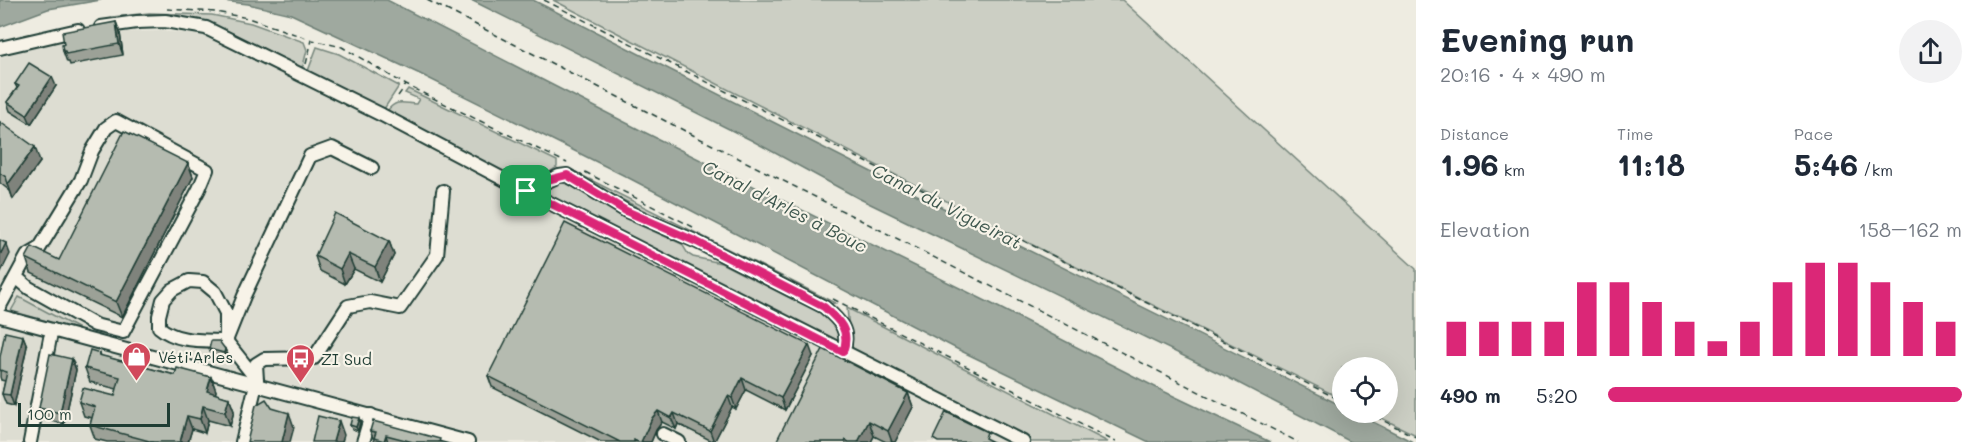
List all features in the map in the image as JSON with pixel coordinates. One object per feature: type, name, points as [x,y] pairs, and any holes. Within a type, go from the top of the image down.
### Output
[{"type":"street","points":[[0,48],[62,33],[136,22],[165,21],[206,28],[382,115],[526,191],[843,352],[936,396],[1023,442]]},
{"type":"street","points":[[0,306],[27,256],[39,249],[81,180],[92,151],[106,128],[116,121],[207,170],[123,332],[95,325],[29,288],[16,277]]},
{"type":"street","points":[[226,341],[244,296],[310,156],[332,148],[372,168]]},
{"type":"street","points":[[526,191],[548,180],[567,175],[626,211],[697,242],[824,307],[840,320],[846,335],[843,352]]},
{"type":"street","points":[[242,442],[256,383],[256,364],[264,359],[314,358],[348,306],[369,302],[400,308],[437,255],[443,191]]},
{"type":"street","points":[[226,341],[183,340],[167,334],[159,327],[163,300],[172,290],[189,281],[203,282],[215,292],[226,313],[226,341],[256,383]]},
{"type":"street","points":[[0,316],[256,383],[468,442]]},
{"type":"street","points":[[30,442],[53,330]]},
{"type":"street","points":[[363,442],[371,415]]},
{"type":"street","points":[[663,434],[679,442]]},
{"type":"path","points":[[427,0],[1298,442]]},
{"type":"path","points":[[544,0],[1332,396]]},
{"type":"path","points":[[302,76],[311,51],[312,40]]},
{"type":"path","points":[[398,96],[406,85]]},
{"type":"path","points":[[1388,423],[1416,437]]},
{"type":"shaded area","points":[[553,0],[1122,0],[1416,269],[1416,435],[1391,423],[1398,423],[1398,357],[1332,357],[1332,394],[1060,259]]},
{"type":"shaded area","points":[[149,13],[212,15],[251,23],[304,42],[307,50],[303,66],[298,68],[211,27],[115,23],[113,17]]},
{"type":"shaded area","points":[[160,31],[202,34],[258,57],[389,127],[1014,442],[447,442],[364,419],[358,442],[0,442],[0,57],[108,32]]},
{"type":"shaded area","points":[[317,47],[339,54],[399,86],[384,109],[308,71]]},
{"type":"shaded area","points":[[408,89],[557,161],[557,167],[530,183],[519,183],[387,111],[397,103],[416,104],[419,99],[405,93]]},
{"type":"shaded area","points":[[571,170],[835,303],[828,304],[570,173]]},
{"type":"shaded area","points":[[560,182],[577,187],[616,207],[635,223],[682,244],[688,254],[693,257],[721,263],[822,312],[842,331],[839,344],[539,192],[543,185]]},
{"type":"shaded area","points":[[19,297],[77,328],[11,311]]},
{"type":"shaded area","points":[[847,308],[1108,442],[1030,442],[854,353],[850,339]]},
{"type":"water","points":[[0,0],[101,0],[48,9],[0,27]]},
{"type":"water","name":"Canal d'Arles à Bouc","points":[[214,0],[387,0],[644,132],[1270,442],[1149,442],[957,349],[625,176],[420,74],[291,14],[248,4]]},
{"type":"water","points":[[471,0],[533,0],[903,188],[1332,401],[1332,423],[1375,423],[1413,442],[1351,442],[1227,377],[858,198],[751,140]]},
{"type":"building","points":[[116,22],[119,44],[66,54],[63,51],[62,32]]},
{"type":"building","points":[[29,63],[52,77],[27,115],[7,102],[19,86],[15,84]]},
{"type":"building","points":[[0,122],[35,147],[8,184],[6,177],[0,173]]},
{"type":"building","points":[[124,131],[188,163],[116,302],[26,258],[32,247],[59,260]]},
{"type":"building","points":[[335,213],[389,241],[375,267],[348,254],[340,269],[315,256]]},
{"type":"building","points":[[565,223],[809,345],[781,398],[742,378],[732,398],[728,396],[710,431],[674,413],[671,418],[658,411],[652,418],[641,442],[634,440],[634,442],[620,442],[488,376]]},
{"type":"building","points":[[0,240],[6,243],[0,255]]},
{"type":"building","points":[[5,332],[23,336],[10,395],[2,394],[7,372],[0,370]]},
{"type":"building","points":[[211,341],[219,341],[225,349],[224,353],[209,349]]},
{"type":"building","points":[[823,349],[908,393],[888,431],[869,421],[858,442],[846,440],[845,442],[776,442]]},
{"type":"building","points":[[90,350],[100,353],[99,355],[175,375],[177,368],[211,377],[207,391],[229,398],[225,412],[203,406],[200,419],[187,416],[180,442],[153,442],[90,425],[95,407],[79,402],[83,388],[115,396],[120,377],[85,368]]},
{"type":"building","points":[[50,354],[72,359],[60,413],[39,408]]},
{"type":"building","points":[[266,399],[272,408],[289,413],[282,442],[247,442],[256,405]]},
{"type":"building","points":[[946,412],[987,432],[985,438],[993,442],[938,442],[933,439]]},
{"type":"building","points":[[318,416],[339,421],[333,442],[312,442]]},
{"type":"building","points":[[352,417],[359,418],[356,427],[350,425]]},
{"type":"building","points":[[373,421],[440,439],[439,442],[413,442],[386,435],[384,441],[374,438],[376,432],[370,431]]},
{"type":"place","name":"Véti'Arles","points":[[137,382]]},
{"type":"place","name":"ZI Sud","points":[[300,384]]},
{"type":"route","points":[[567,175],[626,211],[697,242],[824,307],[840,320],[846,335],[843,352],[684,271],[526,191],[548,180],[567,175]]},
{"type":"water label","name":"Canal du Vigueirat","points":[[947,206]]}]
